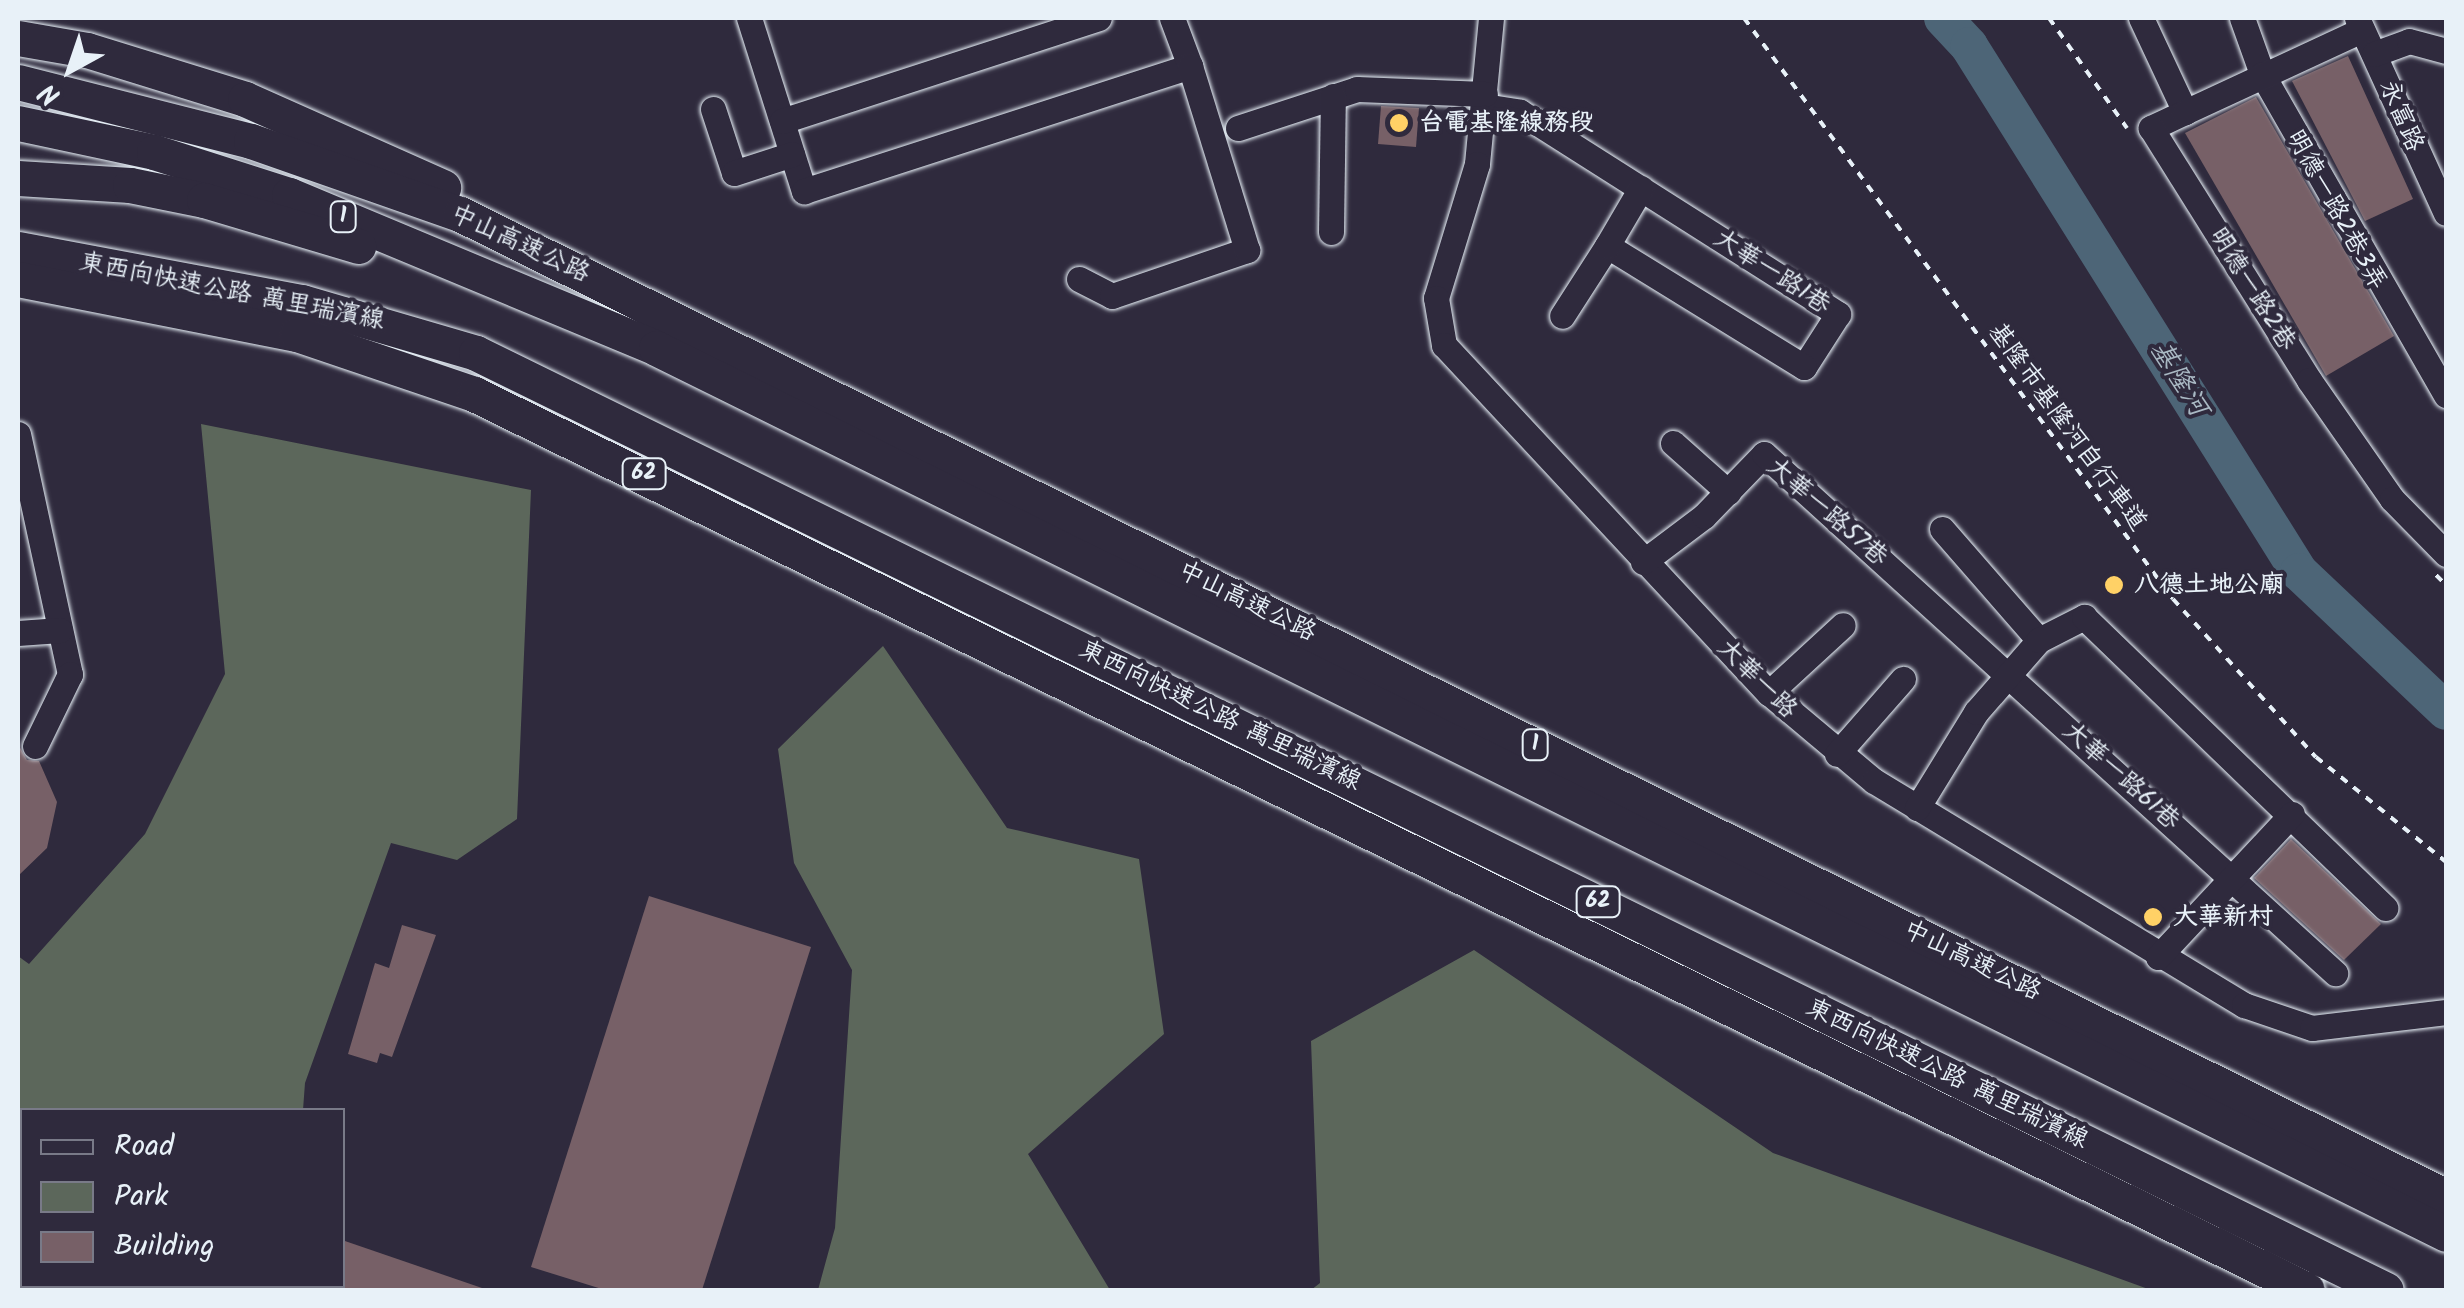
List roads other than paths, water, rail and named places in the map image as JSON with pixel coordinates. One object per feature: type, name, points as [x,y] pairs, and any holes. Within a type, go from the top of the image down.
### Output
[{"type":"highway","points":[[18,38],[87,50],[330,133],[573,250],[624,293]]},
{"type":"highway","name":"中山高速公路","points":[[18,82],[83,93],[350,175],[460,214],[2446,1196]]},
{"type":"highway","name":"中山高速公路","points":[[18,123],[154,152],[289,195],[656,348],[2446,1234]]},
{"type":"highway","points":[[18,178],[130,185],[204,200],[656,348]]},
{"type":"highway","name":"東西向快速公路 萬里瑞濱線","points":[[18,249],[136,289],[297,334],[474,394],[2307,1290]]},
{"type":"highway","name":"東西向快速公路 萬里瑞濱線","points":[[18,279],[319,306],[476,353],[811,514],[2386,1290]]},
{"type":"street","points":[[749,18],[804,190],[1190,66]]},
{"type":"street","points":[[782,121],[1099,18]]},
{"type":"street","points":[[1079,279],[1112,296],[1248,250],[1172,18]]},
{"type":"street","name":"大華一路","points":[[1491,18],[1472,184],[1434,320],[1460,367],[1643,562],[1769,693],[1837,754],[2158,958],[2244,1006],[2312,1028],[2446,1012]]},
{"type":"street","points":[[2140,18],[2185,112],[2360,24]]},
{"type":"street","name":"明德一路2巷3弄","points":[[2242,18],[2262,74],[2446,395]]},
{"type":"street","name":"永富路","points":[[2360,24],[2446,213]]},
{"type":"street","points":[[2374,54],[2410,41],[2446,51]]},
{"type":"street","name":"大華一路1巷","points":[[1238,128],[1356,89],[1484,100],[1520,112],[1838,314],[1804,368],[1607,246]]},
{"type":"street","points":[[1331,232],[1333,96]]},
{"type":"street","points":[[713,109],[734,173],[792,154]]},
{"type":"street","name":"明德一路2巷","points":[[2185,112],[2151,128],[2309,380],[2392,498],[2446,554]]},
{"type":"street","points":[[1562,316],[1641,188]]},
{"type":"street","points":[[18,434],[70,674],[35,746]]},
{"type":"street","points":[[1673,443],[1728,492]]},
{"type":"street","name":"大華一路57巷","points":[[1643,562],[1728,492],[1764,454],[2008,676]]},
{"type":"street","points":[[1942,530],[2039,640]]},
{"type":"street","points":[[1917,808],[2008,676],[2039,640],[2084,617],[2385,908]]},
{"type":"street","points":[[1769,693],[1843,625]]},
{"type":"street","points":[[18,633],[60,630]]},
{"type":"street","name":"大華一路61巷","points":[[2008,676],[2234,876],[2335,972]]},
{"type":"street","points":[[1837,754],[1903,679]]},
{"type":"street","points":[[2158,958],[2292,814]]},
{"type":"waterway","name":"基隆河","points":[[1943,18],[1969,46],[2299,572],[2446,711]]},
{"type":"place","name":"台電基隆線務段","points":[[1399,123]]},
{"type":"place","name":"八德土地公廟","points":[[2114,585]]},
{"type":"place","name":"大華新村","points":[[2153,917]]}]
